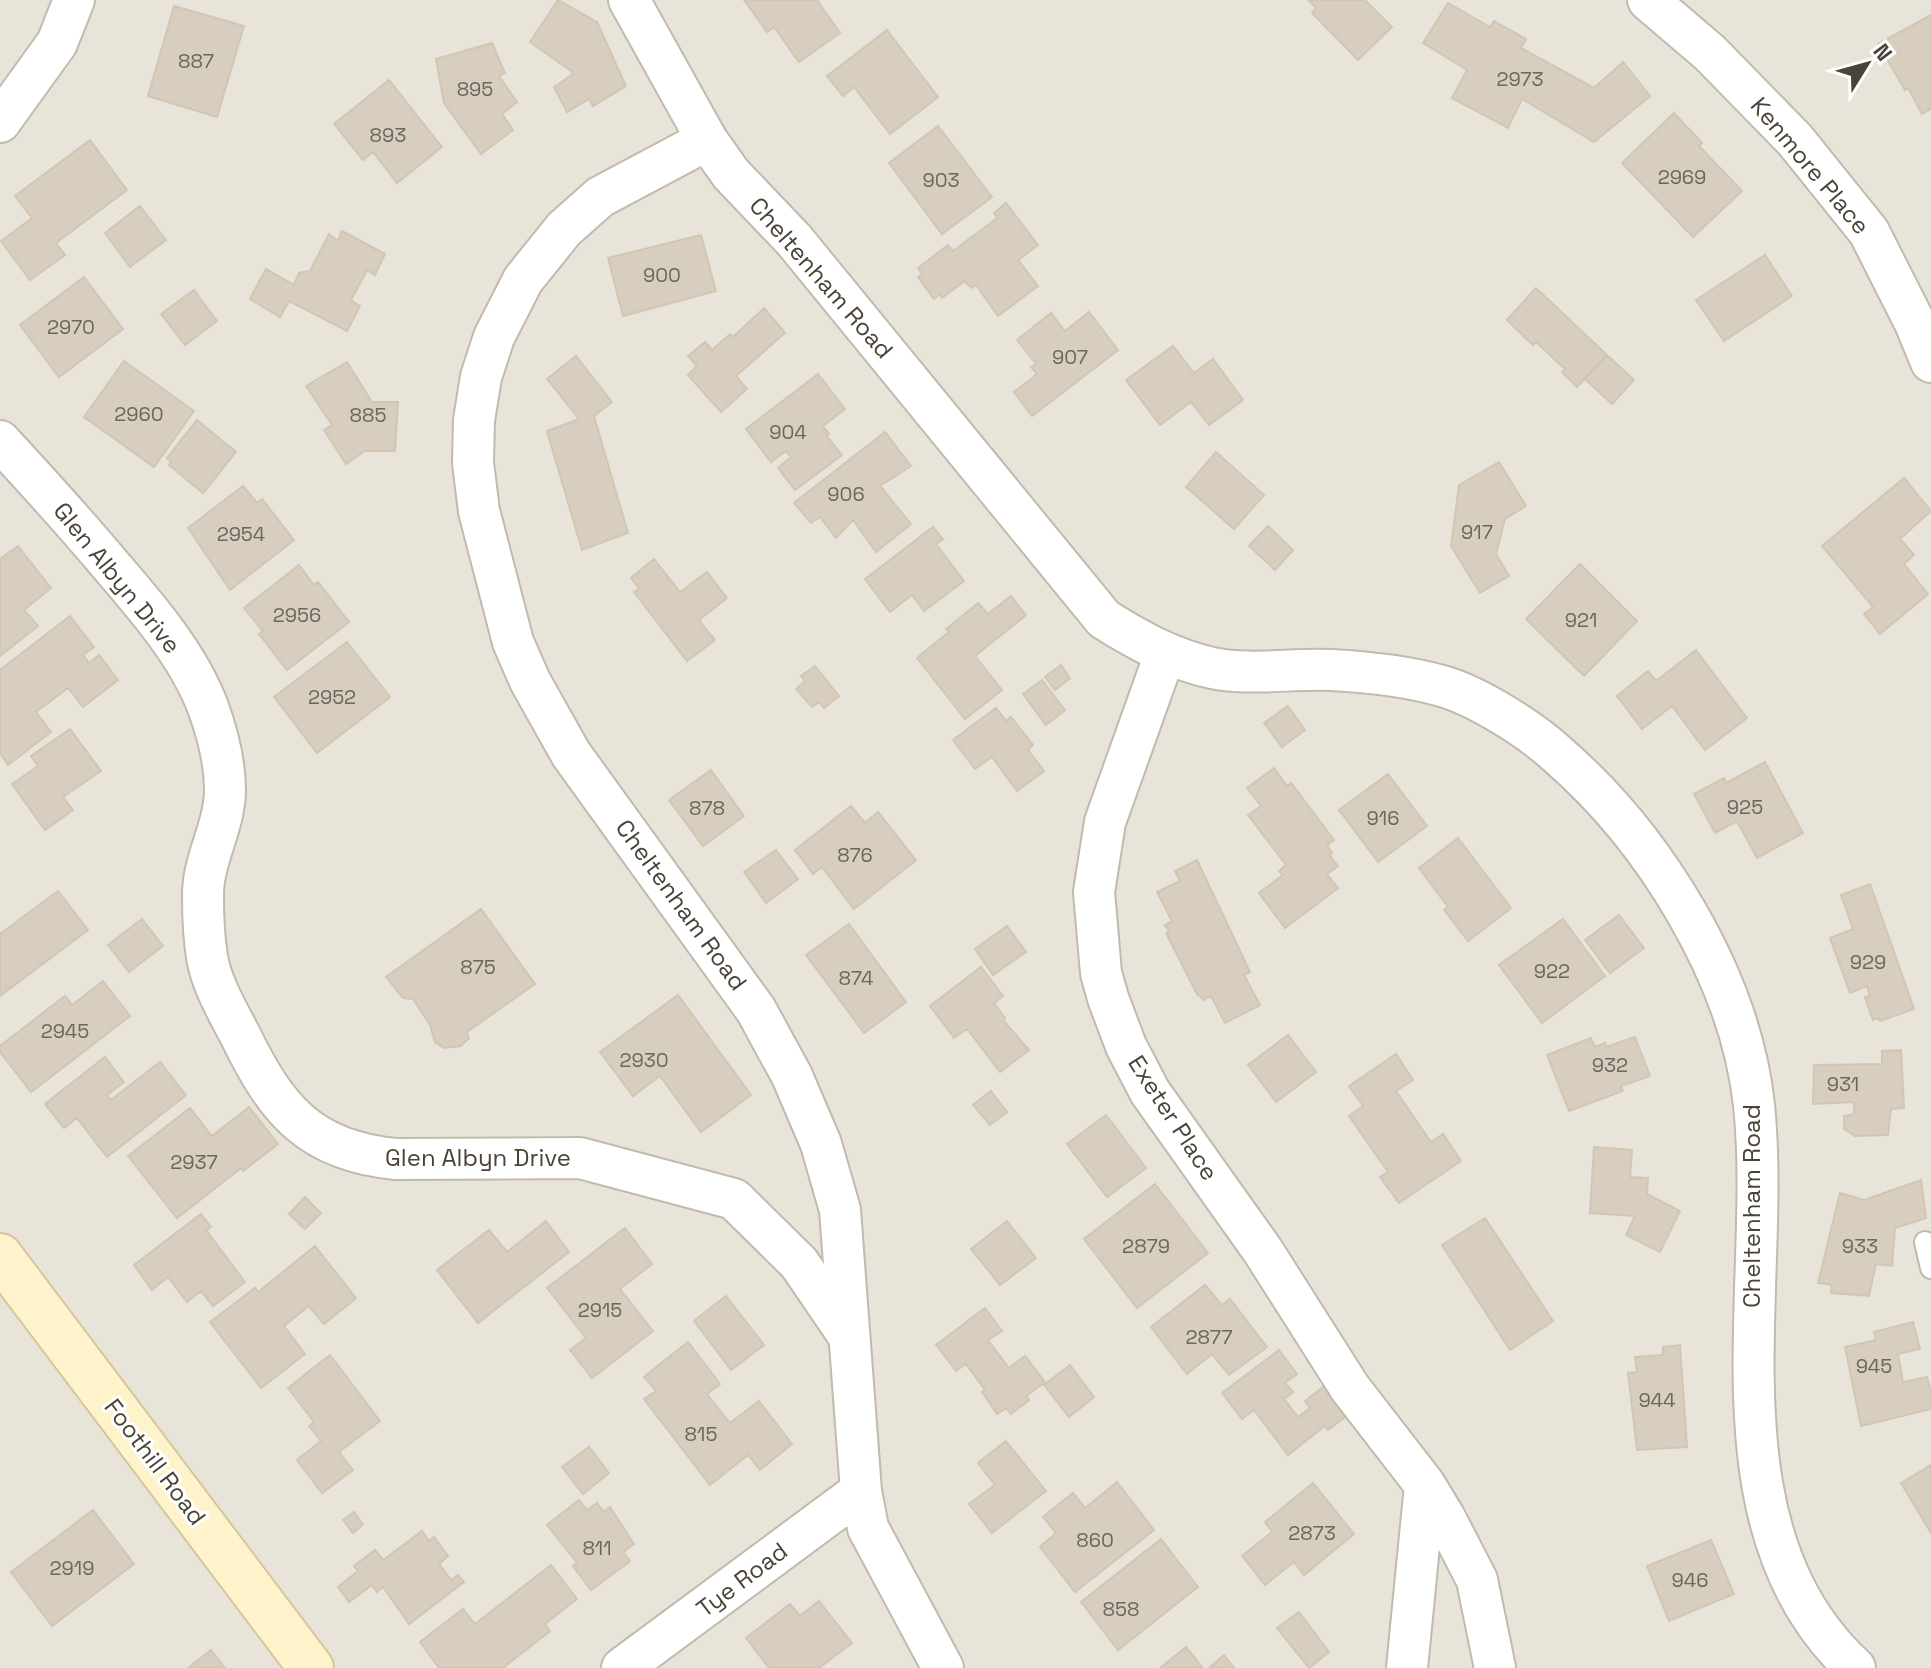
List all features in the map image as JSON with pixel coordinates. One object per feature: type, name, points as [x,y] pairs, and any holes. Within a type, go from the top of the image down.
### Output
[{"type":"main road","name":"Foothill Road","points":[[0,1256],[311,1668]]},
{"type":"street","points":[[0,122],[57,43],[74,0]]},
{"type":"street","points":[[629,0],[707,140]]},
{"type":"street","name":"Kenmore Place","points":[[1648,0],[1710,53],[1795,140],[1869,232],[1931,362]]},
{"type":"street","name":"Cheltenham Road","points":[[943,1668],[868,1528],[861,1491],[840,1210],[821,1144],[792,1076],[756,1010],[571,754],[530,681],[513,642],[479,511],[474,420],[481,377],[494,337],[523,280],[564,229],[600,197],[707,140],[731,174],[794,240],[1104,619],[1165,654],[1237,672],[1331,670],[1407,678],[1446,686],[1503,714],[1556,752],[1601,796],[1653,860],[1684,909],[1718,977],[1740,1038],[1753,1104],[1756,1171],[1752,1373],[1758,1449],[1771,1524],[1796,1592],[1818,1626],[1855,1668]]},
{"type":"street","name":"Glen Albyn Drive","points":[[0,441],[147,607],[191,671],[208,708],[219,748],[225,791],[203,893],[207,960],[226,1008],[261,1079],[288,1113],[323,1139],[371,1157],[580,1158],[734,1199],[799,1263],[850,1338]]},
{"type":"street","name":"Exeter Place","points":[[1165,654],[1105,822],[1094,892],[1101,973],[1108,998],[1126,1046],[1150,1092],[1263,1251],[1350,1388],[1425,1485],[1445,1518],[1477,1580],[1495,1668]]},
{"type":"street","points":[[1407,1668],[1425,1485]]},
{"type":"street","name":"Tye Road","points":[[622,1668],[861,1491]]},
{"type":"lane","points":[[1925,1242],[1931,1268]]},
{"type":"shaded area","points":[[0,0],[1931,0],[1931,1668],[0,1668]]},
{"type":"building","points":[[558,0],[597,22],[626,86],[593,106],[589,99],[567,112],[554,87],[573,74],[530,42]]},
{"type":"building","points":[[744,0],[817,0],[840,33],[799,62],[774,27],[767,32]]},
{"type":"building","points":[[1308,0],[1365,0],[1392,27],[1358,60],[1312,13],[1316,8]]},
{"type":"building","points":[[1448,3],[1490,27],[1494,21],[1526,39],[1521,48],[1594,88],[1623,62],[1650,96],[1594,142],[1522,99],[1508,128],[1452,98],[1467,70],[1423,43]]},
{"type":"building","points":[[174,6],[244,26],[217,117],[148,96]]},
{"type":"building","points":[[1931,15],[1931,109],[1922,114],[1878,44]]},
{"type":"building","points":[[887,30],[938,97],[890,134],[854,87],[843,96],[827,76]]},
{"type":"building","points":[[492,43],[505,73],[499,76],[517,102],[502,114],[513,130],[481,154],[444,103],[436,59]]},
{"type":"building","points":[[389,80],[442,147],[397,183],[373,152],[363,160],[334,124]]},
{"type":"building","points":[[1674,113],[1702,143],[1699,146],[1742,191],[1693,237],[1622,163]]},
{"type":"building","points":[[938,126],[992,197],[942,234],[889,163]]},
{"type":"building","points":[[90,140],[127,190],[56,243],[65,255],[30,280],[1,241],[32,218],[15,196]]},
{"type":"building","points":[[1006,203],[1038,245],[1018,260],[1038,286],[998,316],[976,285],[971,288],[965,281],[942,298],[940,294],[934,299],[918,277],[922,274],[918,268],[948,245],[953,251],[997,218],[994,213]]},
{"type":"building","points":[[140,206],[166,240],[130,267],[105,233]]},
{"type":"building","points":[[342,231],[385,254],[375,275],[367,270],[351,300],[360,306],[347,331],[289,301],[280,317],[250,299],[266,269],[294,285],[299,273],[310,271],[329,234],[338,241]]},
{"type":"building","points":[[701,235],[716,291],[623,316],[608,258]]},
{"type":"building","points":[[1765,255],[1792,296],[1724,341],[1696,300]]},
{"type":"building","points":[[84,277],[123,329],[59,377],[20,325]]},
{"type":"building","points":[[1536,288],[1607,355],[1577,387],[1562,372],[1565,369],[1507,320]]},
{"type":"building","points":[[194,290],[217,321],[185,345],[161,314]]},
{"type":"building","points":[[764,308],[785,333],[736,376],[747,389],[721,412],[688,375],[697,366],[688,356],[705,342],[712,350],[730,334],[733,337]]},
{"type":"building","points":[[1089,312],[1118,350],[1032,416],[1014,392],[1037,374],[1031,367],[1036,364],[1017,340],[1051,313],[1065,331]]},
{"type":"building","points":[[1173,346],[1194,373],[1213,359],[1243,400],[1209,425],[1191,402],[1160,425],[1126,380]]},
{"type":"building","points":[[1607,355],[1634,380],[1612,404],[1585,379]]},
{"type":"building","points":[[576,356],[612,402],[594,416],[628,533],[582,550],[547,431],[579,419],[547,379]]},
{"type":"building","points":[[124,361],[194,411],[154,467],[84,417]]},
{"type":"building","points":[[347,362],[372,402],[398,402],[395,451],[365,451],[346,464],[324,430],[332,425],[306,386]]},
{"type":"building","points":[[818,374],[845,409],[823,426],[842,455],[795,490],[778,468],[791,457],[786,451],[771,462],[746,429]]},
{"type":"building","points":[[197,420],[236,452],[203,493],[169,465],[171,462],[167,458]]},
{"type":"building","points":[[885,432],[911,466],[880,486],[911,524],[876,552],[853,520],[836,538],[820,517],[811,523],[794,503]]},
{"type":"building","points":[[1216,452],[1264,495],[1234,529],[1186,487]]},
{"type":"building","points":[[1499,462],[1526,506],[1505,519],[1496,554],[1509,576],[1480,593],[1451,546],[1459,485]]},
{"type":"building","points":[[1904,478],[1931,511],[1900,539],[1914,555],[1904,564],[1928,594],[1880,634],[1864,614],[1873,607],[1822,546]]},
{"type":"building","points":[[243,486],[257,503],[262,499],[294,540],[230,590],[188,528]]},
{"type":"building","points":[[1268,526],[1293,550],[1275,570],[1249,546]]},
{"type":"building","points":[[933,527],[943,539],[936,544],[964,581],[924,611],[912,595],[890,612],[865,579]]},
{"type":"building","points":[[18,546],[51,588],[24,610],[38,626],[0,656],[0,559]]},
{"type":"building","points":[[654,559],[680,592],[707,572],[727,598],[699,620],[715,640],[687,661],[634,592],[639,589],[631,578]]},
{"type":"building","points":[[1580,564],[1637,621],[1584,676],[1526,619]]},
{"type":"building","points":[[299,565],[314,585],[318,582],[349,622],[287,670],[259,634],[263,631],[244,608]]},
{"type":"building","points":[[1011,596],[1026,615],[975,656],[1002,690],[965,719],[917,658],[978,603],[988,614]]},
{"type":"building","points":[[70,616],[94,647],[83,655],[89,663],[99,655],[118,680],[83,707],[68,688],[36,712],[51,732],[8,765],[0,753],[0,670]]},
{"type":"building","points":[[347,642],[390,697],[317,753],[274,697]]},
{"type":"building","points":[[1696,650],[1747,718],[1705,750],[1672,706],[1642,729],[1617,696],[1648,671],[1656,681]]},
{"type":"building","points":[[1061,665],[1070,678],[1055,690],[1045,677]]},
{"type":"building","points":[[815,666],[839,696],[824,708],[819,702],[812,707],[796,689],[805,681],[801,676]]},
{"type":"building","points":[[1042,680],[1065,710],[1046,725],[1023,694]]},
{"type":"building","points":[[1288,706],[1305,730],[1282,747],[1264,723]]},
{"type":"building","points":[[996,708],[1006,721],[1011,717],[1033,745],[1028,750],[1044,771],[1017,791],[992,757],[975,769],[953,740]]},
{"type":"building","points":[[70,729],[101,771],[63,797],[73,810],[45,830],[12,784],[38,766],[31,756]]},
{"type":"building","points":[[1765,762],[1803,833],[1757,858],[1737,821],[1715,833],[1694,794],[1724,778],[1726,783]]},
{"type":"building","points":[[1274,768],[1287,786],[1291,783],[1334,840],[1327,845],[1332,853],[1329,855],[1338,866],[1327,874],[1338,888],[1285,928],[1259,893],[1283,875],[1279,871],[1286,865],[1248,815],[1261,806],[1247,788]]},
{"type":"building","points":[[711,770],[744,816],[703,846],[669,800]]},
{"type":"building","points":[[1388,774],[1427,826],[1378,862],[1339,810]]},
{"type":"building","points":[[851,806],[865,823],[878,812],[916,860],[854,909],[822,867],[813,874],[795,850]]},
{"type":"building","points":[[1458,838],[1511,908],[1468,941],[1444,910],[1448,907],[1419,868]]},
{"type":"building","points":[[776,850],[798,879],[766,903],[744,872]]},
{"type":"building","points":[[1197,860],[1250,972],[1244,975],[1260,1005],[1225,1023],[1211,996],[1203,1000],[1198,996],[1166,933],[1169,931],[1165,925],[1172,921],[1157,892],[1180,881],[1175,871]]},
{"type":"building","points":[[1870,884],[1914,1009],[1880,1021],[1878,1018],[1873,1020],[1865,997],[1870,996],[1867,986],[1850,993],[1830,938],[1853,929],[1841,895]]},
{"type":"building","points":[[58,891],[88,930],[0,996],[0,934]]},
{"type":"building","points":[[481,909],[535,984],[467,1032],[469,1038],[461,1046],[444,1048],[435,1042],[430,1025],[413,999],[403,998],[386,977]]},
{"type":"building","points":[[1619,915],[1644,948],[1610,973],[1585,940]]},
{"type":"building","points":[[142,919],[163,946],[129,972],[108,945]]},
{"type":"building","points":[[1563,919],[1605,976],[1542,1023],[1499,965]]},
{"type":"building","points":[[849,924],[906,1002],[864,1033],[806,955]]},
{"type":"building","points":[[1007,926],[1026,952],[993,975],[975,949]]},
{"type":"building","points":[[981,967],[1003,996],[994,1003],[1005,1018],[1003,1020],[1029,1050],[1000,1072],[967,1029],[954,1038],[930,1006]]},
{"type":"building","points":[[103,981],[130,1016],[31,1092],[0,1052],[0,1046],[65,996],[72,1005]]},
{"type":"building","points":[[678,995],[751,1095],[701,1132],[660,1076],[633,1096],[600,1052]]},
{"type":"building","points":[[1288,1035],[1316,1072],[1276,1102],[1248,1065]]},
{"type":"building","points":[[1635,1037],[1650,1076],[1621,1086],[1623,1091],[1569,1111],[1547,1055],[1591,1038],[1595,1047],[1605,1043],[1606,1047]]},
{"type":"building","points":[[1901,1050],[1904,1108],[1891,1109],[1888,1135],[1855,1136],[1844,1129],[1844,1116],[1854,1114],[1854,1102],[1813,1104],[1814,1065],[1882,1064],[1882,1051]]},
{"type":"building","points":[[1396,1054],[1413,1080],[1396,1091],[1431,1142],[1443,1134],[1461,1161],[1399,1203],[1380,1177],[1388,1172],[1349,1116],[1363,1106],[1349,1086]]},
{"type":"building","points":[[105,1057],[124,1082],[107,1095],[111,1100],[160,1062],[186,1095],[107,1157],[77,1118],[64,1128],[45,1104]]},
{"type":"building","points":[[991,1091],[1007,1112],[990,1125],[973,1105]]},
{"type":"building","points":[[249,1107],[278,1144],[243,1171],[241,1168],[177,1218],[128,1156],[190,1108],[212,1136]]},
{"type":"building","points":[[1106,1115],[1146,1168],[1107,1197],[1067,1144]]},
{"type":"building","points":[[1594,1147],[1632,1150],[1630,1177],[1648,1178],[1647,1194],[1680,1211],[1660,1252],[1626,1235],[1635,1216],[1590,1213]]},
{"type":"building","points":[[1921,1180],[1926,1218],[1895,1228],[1892,1266],[1876,1264],[1869,1296],[1831,1293],[1832,1285],[1818,1283],[1840,1193],[1864,1200]]},
{"type":"building","points":[[1155,1184],[1208,1253],[1137,1308],[1084,1239]]},
{"type":"building","points":[[305,1197],[321,1213],[305,1229],[289,1214]]},
{"type":"building","points":[[201,1214],[211,1227],[206,1230],[245,1282],[213,1306],[201,1291],[187,1302],[168,1277],[152,1290],[134,1265]]},
{"type":"building","points":[[1485,1218],[1553,1321],[1510,1350],[1442,1245]]},
{"type":"building","points":[[546,1221],[569,1252],[478,1323],[437,1270],[489,1230],[507,1252]]},
{"type":"building","points":[[1007,1221],[1036,1258],[1000,1285],[971,1249]]},
{"type":"building","points":[[625,1228],[652,1264],[620,1289],[653,1331],[592,1378],[570,1350],[586,1338],[547,1288]]},
{"type":"building","points":[[315,1246],[356,1298],[324,1324],[309,1306],[284,1326],[305,1354],[261,1388],[210,1322],[255,1288],[258,1292]]},
{"type":"building","points":[[1205,1285],[1222,1305],[1230,1299],[1267,1347],[1229,1375],[1212,1354],[1187,1374],[1151,1327]]},
{"type":"building","points":[[726,1296],[764,1345],[731,1370],[694,1321]]},
{"type":"building","points":[[985,1308],[1002,1331],[988,1340],[1009,1368],[1025,1356],[1045,1382],[1026,1396],[1029,1400],[1011,1414],[1006,1408],[997,1414],[982,1392],[985,1390],[966,1364],[956,1371],[936,1345]]},
{"type":"building","points":[[1913,1322],[1920,1349],[1898,1354],[1903,1382],[1927,1377],[1931,1409],[1861,1426],[1845,1347],[1876,1340],[1874,1332]]},
{"type":"building","points":[[688,1342],[720,1384],[707,1394],[730,1423],[759,1401],[792,1444],[760,1470],[748,1455],[710,1485],[644,1399],[656,1391],[644,1377]]},
{"type":"building","points":[[1680,1345],[1687,1447],[1637,1450],[1628,1373],[1637,1372],[1635,1357],[1663,1355],[1663,1347]]},
{"type":"building","points":[[1279,1350],[1297,1374],[1285,1383],[1293,1392],[1284,1399],[1298,1417],[1310,1408],[1305,1401],[1327,1384],[1349,1414],[1328,1430],[1325,1426],[1288,1455],[1254,1410],[1242,1419],[1222,1393]]},
{"type":"building","points":[[330,1355],[380,1421],[339,1452],[353,1470],[322,1493],[297,1460],[321,1441],[309,1426],[314,1422],[288,1388]]},
{"type":"building","points":[[1070,1365],[1094,1397],[1069,1417],[1044,1385]]},
{"type":"building","points":[[1006,1441],[1046,1491],[992,1533],[969,1504],[995,1485],[978,1463]]},
{"type":"building","points":[[589,1447],[609,1473],[583,1494],[562,1467]]},
{"type":"building","points":[[1931,1465],[1931,1533],[1901,1483]]},
{"type":"building","points":[[1117,1482],[1154,1530],[1075,1592],[1040,1547],[1056,1533],[1043,1517],[1073,1493],[1085,1508]]},
{"type":"building","points":[[1313,1483],[1354,1534],[1304,1575],[1294,1562],[1265,1585],[1242,1556],[1272,1532],[1265,1522]]},
{"type":"building","points":[[579,1500],[587,1510],[597,1503],[604,1512],[610,1507],[634,1544],[623,1552],[630,1561],[591,1590],[573,1566],[577,1563],[547,1525]]},
{"type":"building","points":[[93,1510],[134,1564],[52,1626],[11,1572]]},
{"type":"building","points":[[354,1512],[363,1524],[353,1533],[343,1520]]},
{"type":"building","points":[[422,1531],[429,1541],[434,1537],[448,1556],[439,1564],[451,1580],[458,1575],[464,1582],[409,1624],[383,1587],[377,1592],[372,1585],[349,1602],[338,1587],[358,1571],[354,1566],[375,1550],[383,1560]]},
{"type":"building","points":[[1161,1539],[1198,1587],[1118,1650],[1081,1602]]},
{"type":"building","points":[[1711,1540],[1734,1594],[1669,1621],[1647,1566]]},
{"type":"building","points":[[551,1565],[577,1599],[545,1624],[550,1631],[503,1668],[439,1668],[420,1642],[463,1609],[475,1624]]},
{"type":"building","points":[[819,1601],[852,1643],[819,1668],[769,1668],[746,1638],[790,1604],[800,1616]]},
{"type":"building","points":[[1299,1612],[1329,1652],[1309,1668],[1277,1628]]},
{"type":"building","points":[[1186,1647],[1203,1668],[1160,1668]]},
{"type":"building","points":[[211,1650],[225,1668],[188,1668]]},
{"type":"building","points":[[1224,1655],[1234,1668],[1209,1668]]}]
